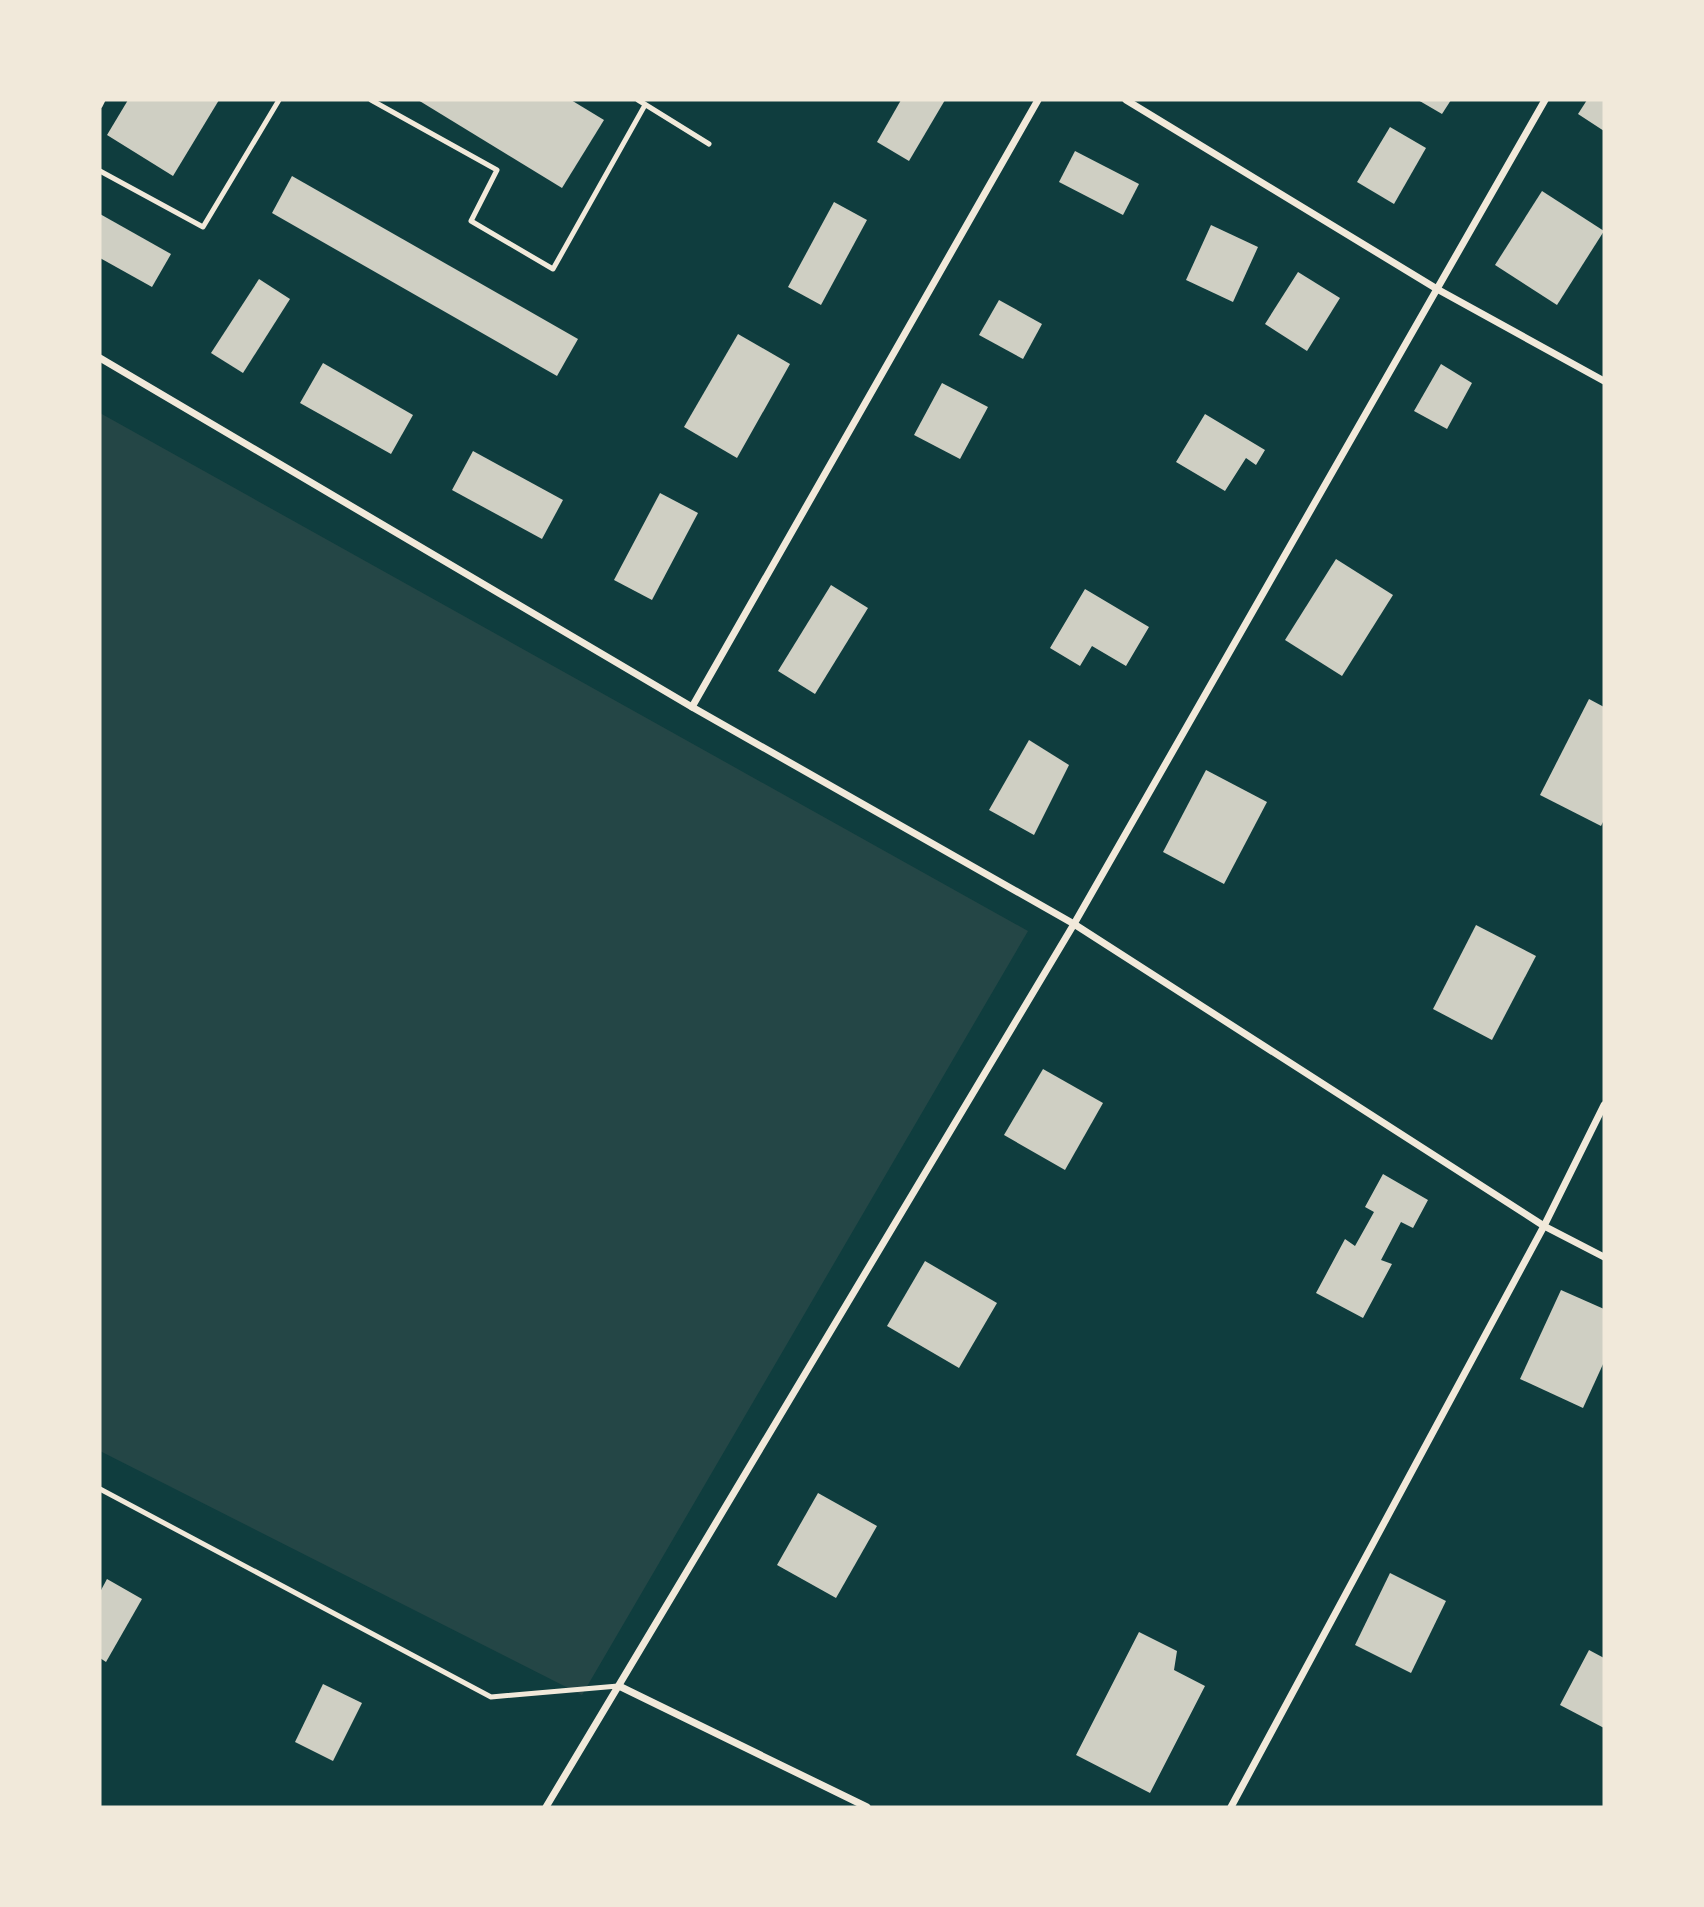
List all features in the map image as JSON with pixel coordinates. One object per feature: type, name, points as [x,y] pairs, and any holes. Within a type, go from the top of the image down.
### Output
[{"type":"street","points":[[692,707],[1038,100]]},
{"type":"street","points":[[1126,100],[1437,289],[1604,382]]},
{"type":"street","points":[[545,1807],[1074,924],[1545,100]]},
{"type":"street","points":[[100,358],[692,707],[1074,924],[1544,1226],[1604,1257]]},
{"type":"street","points":[[1231,1807],[1544,1226],[1604,1105]]},
{"type":"street","points":[[619,1686],[867,1807]]},
{"type":"lane","points":[[100,106],[103,100]]},
{"type":"lane","points":[[100,171],[203,228],[279,100]]},
{"type":"lane","points":[[371,100],[497,170],[471,221],[553,269],[645,104]]},
{"type":"lane","points":[[638,100],[709,144]]},
{"type":"lane","points":[[100,1489],[491,1697],[619,1686]]},
{"type":"shaded area","points":[[100,413],[1028,931],[582,1695],[100,1451]]},
{"type":"building","points":[[128,100],[219,100],[173,176],[107,135]]},
{"type":"building","points":[[418,100],[571,100],[604,120],[562,188]]},
{"type":"building","points":[[901,100],[945,100],[909,161],[877,142]]},
{"type":"building","points":[[1418,100],[1451,100],[1442,114]]},
{"type":"building","points":[[1587,100],[1604,100],[1604,131],[1578,114]]},
{"type":"building","points":[[1390,127],[1426,148],[1394,204],[1357,182]]},
{"type":"building","points":[[1075,151],[1139,184],[1123,215],[1059,182]]},
{"type":"building","points":[[292,176],[578,339],[557,376],[272,213]]},
{"type":"building","points":[[1542,191],[1604,231],[1557,305],[1495,265]]},
{"type":"building","points":[[834,202],[867,220],[821,305],[788,287]]},
{"type":"building","points":[[100,214],[171,254],[152,287],[100,258]]},
{"type":"building","points":[[1211,225],[1258,247],[1233,302],[1186,280]]},
{"type":"building","points":[[1298,272],[1340,298],[1307,351],[1265,324]]},
{"type":"building","points":[[259,279],[290,299],[243,373],[211,353]]},
{"type":"building","points":[[999,300],[1042,324],[1023,359],[979,335]]},
{"type":"building","points":[[738,334],[790,364],[737,458],[684,427]]},
{"type":"building","points":[[323,363],[413,415],[391,454],[300,403]]},
{"type":"building","points":[[1441,364],[1472,383],[1447,429],[1414,411]]},
{"type":"building","points":[[942,383],[988,407],[960,459],[914,435]]},
{"type":"building","points":[[1205,414],[1265,450],[1256,465],[1246,458],[1225,491],[1176,462]]},
{"type":"building","points":[[473,451],[563,500],[542,539],[452,490]]},
{"type":"building","points":[[660,493],[698,513],[652,600],[614,580]]},
{"type":"building","points":[[1336,559],[1393,595],[1342,676],[1285,640]]},
{"type":"building","points":[[831,585],[868,608],[815,694],[778,671]]},
{"type":"building","points":[[1085,589],[1149,627],[1126,666],[1092,646],[1080,666],[1050,648]]},
{"type":"building","points":[[1589,699],[1604,707],[1604,820],[1601,826],[1540,795]]},
{"type":"building","points":[[1029,740],[1069,765],[1034,835],[989,810]]},
{"type":"building","points":[[1206,770],[1267,802],[1224,884],[1163,852]]},
{"type":"building","points":[[1476,925],[1536,956],[1492,1040],[1433,1009]]},
{"type":"building","points":[[1043,1069],[1103,1103],[1065,1170],[1004,1135]]},
{"type":"building","points":[[1383,1174],[1428,1200],[1413,1228],[1401,1222],[1381,1260],[1392,1264],[1363,1318],[1316,1293],[1345,1239],[1355,1246],[1374,1212],[1365,1207]]},
{"type":"building","points":[[925,1261],[997,1303],[959,1368],[887,1326]]},
{"type":"building","points":[[1561,1290],[1604,1309],[1604,1362],[1583,1408],[1520,1379]]},
{"type":"building","points":[[818,1493],[877,1526],[836,1598],[777,1565]]},
{"type":"building","points":[[1390,1573],[1446,1601],[1411,1673],[1355,1645]]},
{"type":"building","points":[[107,1579],[142,1599],[106,1662],[100,1658],[100,1592]]},
{"type":"building","points":[[1139,1632],[1177,1651],[1174,1670],[1205,1686],[1150,1793],[1076,1755]]},
{"type":"building","points":[[1589,1650],[1604,1658],[1604,1728],[1560,1705]]},
{"type":"building","points":[[323,1684],[362,1703],[333,1761],[295,1742]]}]
